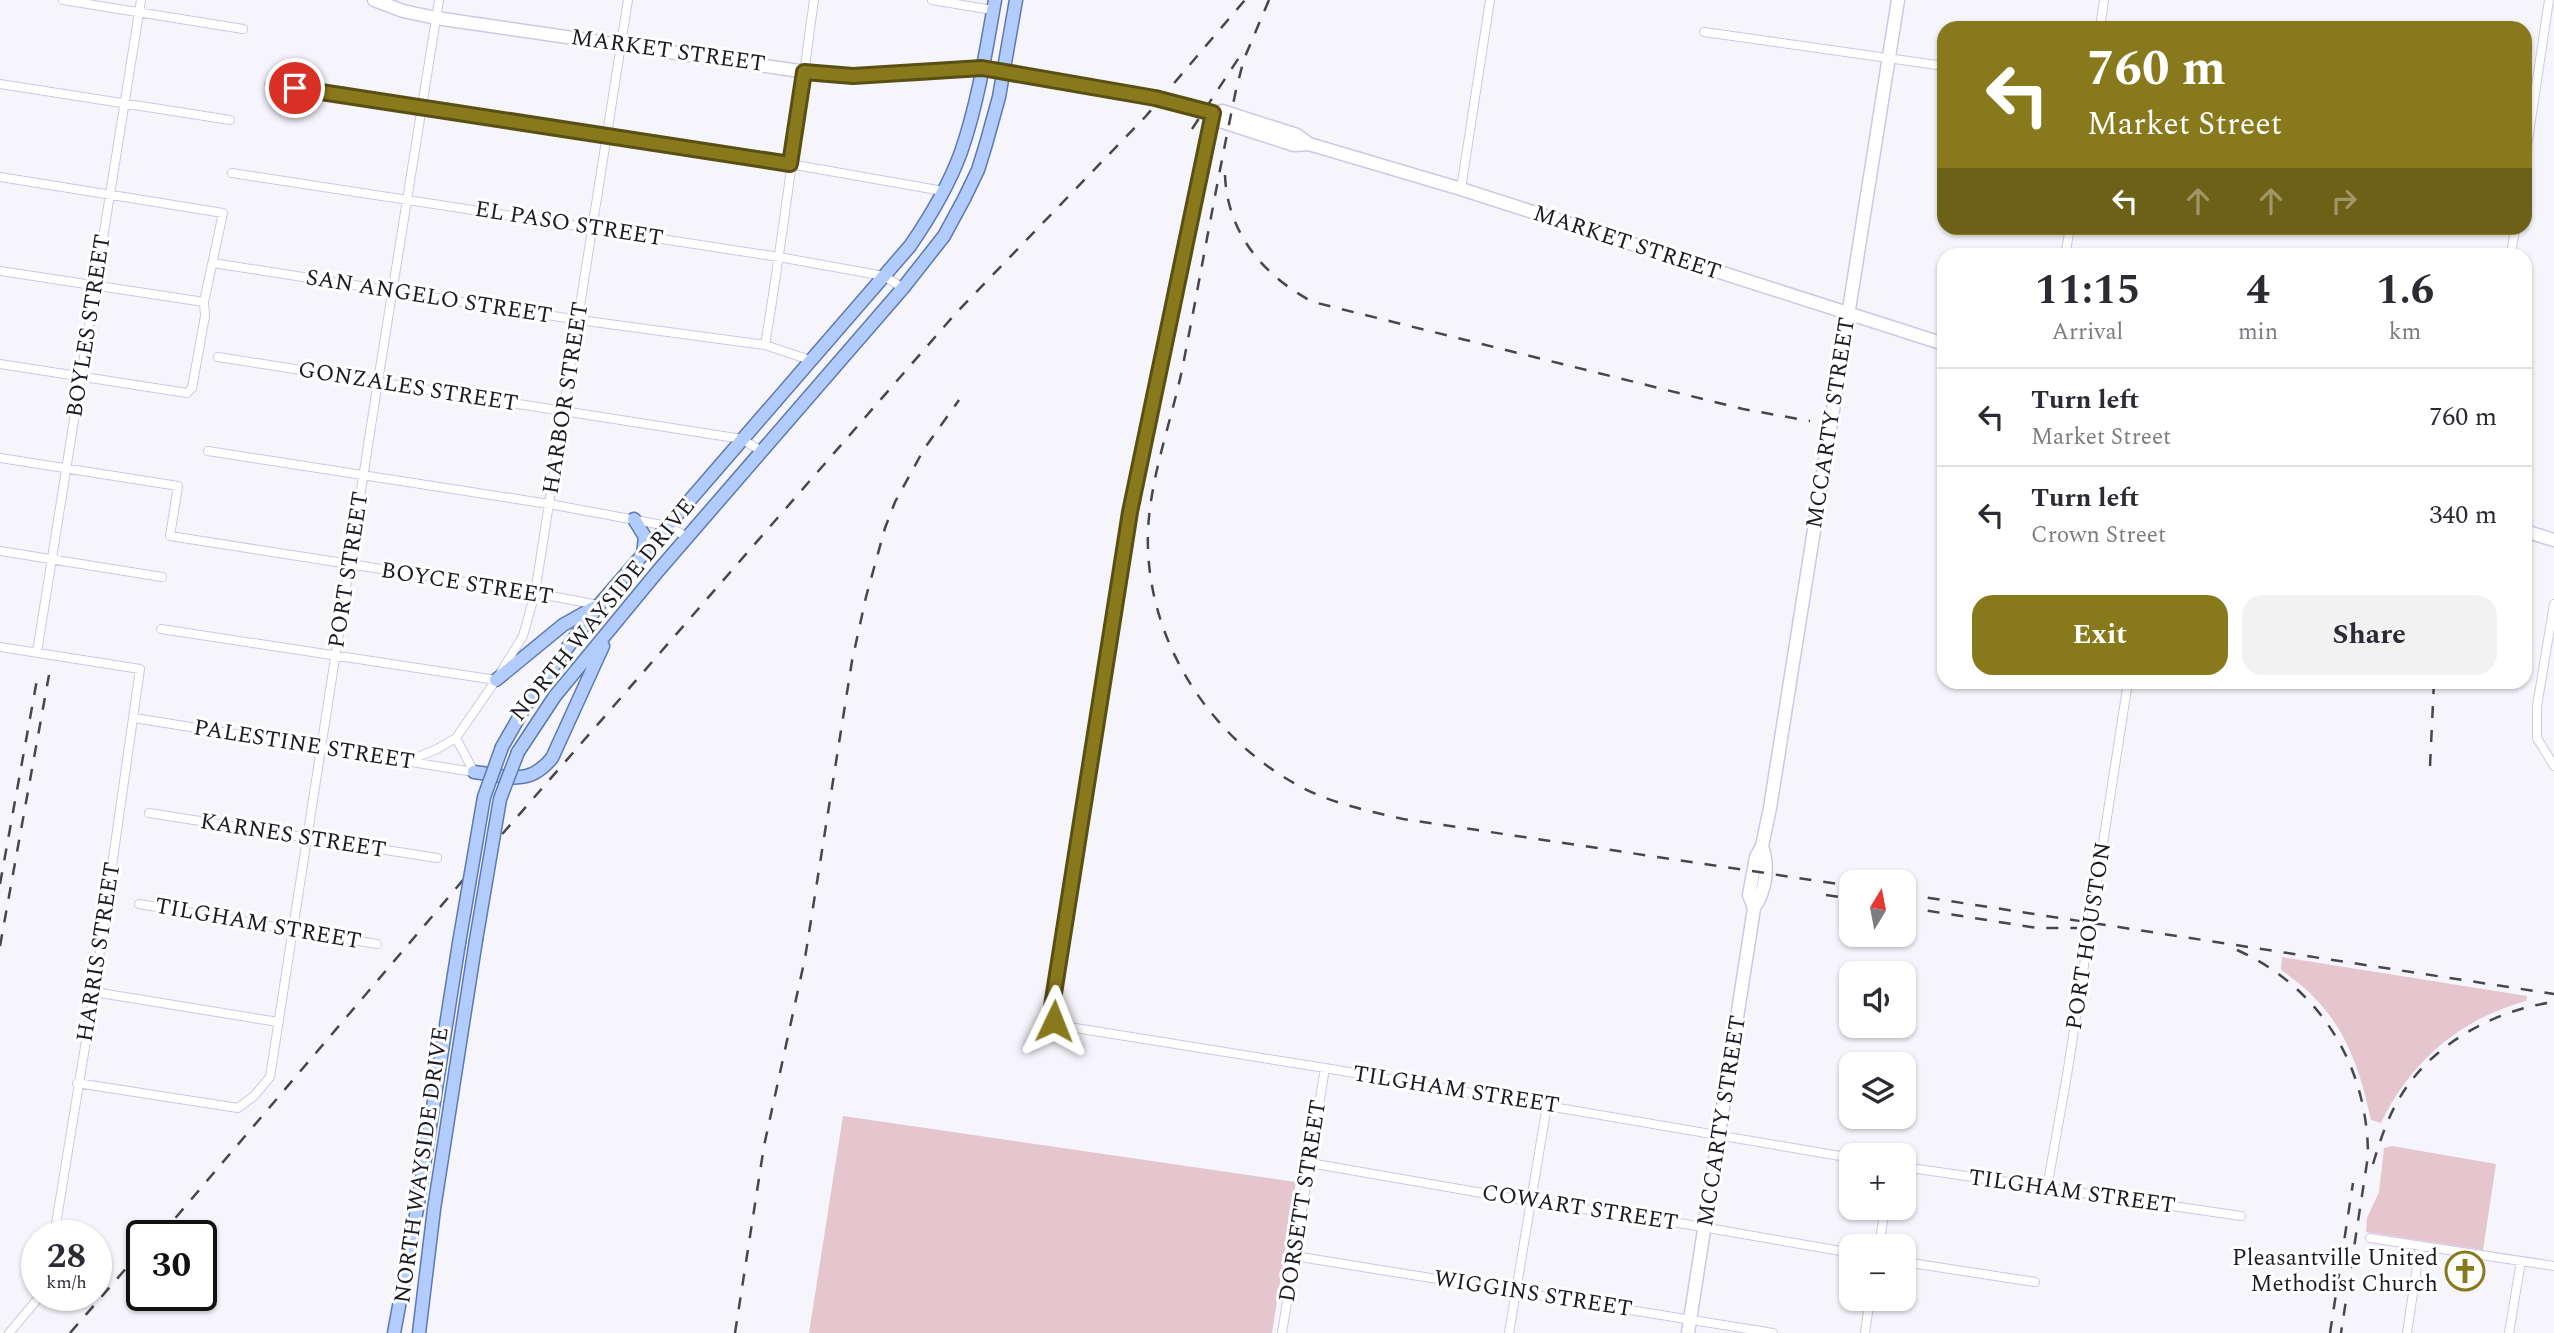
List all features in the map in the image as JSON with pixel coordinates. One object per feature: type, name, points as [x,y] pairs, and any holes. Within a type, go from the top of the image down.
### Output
[{"type":"main road","name":"NORTH WAYSIDE DRIVE","points":[[419,1333],[434,1209],[494,830],[500,799],[518,751],[555,696],[944,236],[969,190],[986,144],[1004,71],[1016,0]]},
{"type":"main road","name":"NORTH WAYSIDE DRIVE","points":[[394,1333],[436,1091],[476,834],[484,797],[502,747],[530,698],[599,606],[910,246],[943,191],[960,154],[975,108],[994,5]]},
{"type":"main road","points":[[634,519],[645,537],[643,556]]},
{"type":"main road","points":[[496,680],[563,625],[599,606]]},
{"type":"main road","points":[[474,772],[521,778],[531,777],[542,771],[552,758],[611,629]]},
{"type":"street","points":[[63,0],[243,29]]},
{"type":"street","name":"BOYLES STREET","points":[[37,652],[141,0]]},
{"type":"street","name":"MARKET STREET","points":[[374,0],[436,18],[804,72],[853,76],[982,68],[1155,98],[1213,113],[1220,121],[1294,145],[1309,144],[1461,189],[1937,342]]},
{"type":"street","name":"PORT STREET","points":[[78,1083],[238,1108],[254,1096],[270,1077],[439,0]]},
{"type":"street","name":"HARBOR STREET","points":[[456,738],[523,636],[535,593],[628,0]]},
{"type":"street","points":[[765,345],[814,0]]},
{"type":"street","points":[[932,0],[994,5]]},
{"type":"street","points":[[1461,189],[1490,0]]},
{"type":"street","name":"MCCARTY STREET","points":[[1689,1333],[1754,908],[1762,897],[1766,858],[1762,846],[1898,0]]},
{"type":"street","points":[[2101,21],[2104,0]]},
{"type":"street","points":[[2532,113],[2549,0]]},
{"type":"street","points":[[1704,32],[1937,65]]},
{"type":"street","points":[[0,84],[230,120]]},
{"type":"street","points":[[270,84],[790,164],[943,191]]},
{"type":"street","name":"TILGHAM STREET","points":[[1213,113],[1130,512],[1052,1006],[1054,1021],[1069,1027],[1839,1156]]},
{"type":"street","name":"EL PASO STREET","points":[[232,173],[779,257],[884,276],[902,288]]},
{"type":"street","points":[[0,177],[223,213],[204,302],[205,316],[192,388],[187,393],[0,364]]},
{"type":"street","name":"SAN ANGELO STREET","points":[[213,263],[579,320],[765,345],[810,360]]},
{"type":"street","points":[[0,271],[204,302]]},
{"type":"street","name":"GONZALES STREET","points":[[218,357],[742,439],[761,451]]},
{"type":"street","points":[[208,451],[549,503],[668,526],[687,537]]},
{"type":"street","points":[[0,458],[66,468]]},
{"type":"street","name":"BOYCE STREET","points":[[66,468],[178,486],[170,537],[535,593],[599,606]]},
{"type":"street","points":[[2532,533],[2554,540]]},
{"type":"street","points":[[0,551],[162,578]]},
{"type":"street","points":[[2554,604],[2537,706],[2537,738],[2554,766]]},
{"type":"street","points":[[161,629],[496,680]]},
{"type":"street","points":[[0,647],[37,652]]},
{"type":"street","name":"HARRIS STREET","points":[[37,652],[140,669],[94,992],[57,1220]]},
{"type":"street","name":"PORT HOUSTON","points":[[2047,1188],[2127,689]]},
{"type":"street","name":"PALESTINE STREET","points":[[134,718],[474,772]]},
{"type":"street","points":[[408,761],[437,750],[456,738],[474,772]]},
{"type":"street","name":"KARNES STREET","points":[[149,813],[437,858]]},
{"type":"street","name":"TILGHAM STREET","points":[[139,904],[377,944]]},
{"type":"street","points":[[94,992],[278,1022]]},
{"type":"street","name":"DORSETT STREET","points":[[1282,1333],[1325,1068]]},
{"type":"street","points":[[1509,1333],[1547,1105]]},
{"type":"street","name":"COWART STREET","points":[[1310,1163],[1531,1202],[1839,1251]]},
{"type":"street","name":"TILGHAM STREET","points":[[1916,1169],[2241,1216]]},
{"type":"street","points":[[2370,1237],[2554,1266]]},
{"type":"street","points":[[2407,1333],[2420,1246]]},
{"type":"street","name":"WIGGINS STREET","points":[[1294,1256],[1773,1333]]},
{"type":"street","points":[[2509,1333],[2521,1261]]},
{"type":"street","points":[[1916,1264],[2035,1282]]},
{"type":"street","points":[[9,1333],[28,1311]]},
{"type":"street","points":[[1865,1333],[1868,1311]]},
{"type":"shaded area","points":[[2282,957],[2527,996],[2526,1001],[2480,1019],[2440,1046],[2422,1062],[2407,1081],[2381,1123],[2371,1120],[2359,1074],[2342,1035],[2317,1000],[2281,970]]},
{"type":"shaded area","points":[[843,1116],[1296,1182],[1272,1333],[809,1333]]},
{"type":"shaded area","points":[[2392,1146],[2496,1164],[2483,1250],[2366,1232],[2367,1218],[2379,1192],[2384,1148]]},
{"type":"railway","points":[[174,1220],[504,832],[956,313],[1146,116],[1245,0]]},
{"type":"railway","points":[[1269,0],[1244,59],[1236,90],[1183,365],[1157,467],[1150,509],[1150,570],[1157,609],[1170,646],[1189,681],[1212,713],[1239,742],[1269,767],[1303,788],[1339,803],[1403,819],[1839,884]]},
{"type":"railway","points":[[1192,129],[1240,56]]},
{"type":"railway","points":[[1225,175],[1227,196],[1233,215],[1251,250],[1278,279],[1313,302],[1743,409],[1810,421]]},
{"type":"railway","points":[[735,1333],[764,1146],[805,958],[852,661],[866,597],[895,502],[924,449],[959,400]]},
{"type":"railway","points":[[0,884],[38,674]]},
{"type":"railway","points":[[0,946],[49,675]]},
{"type":"railway","points":[[2430,766],[2434,689]]},
{"type":"railway","points":[[1826,895],[1839,897]]},
{"type":"railway","points":[[1916,896],[2554,994]]},
{"type":"railway","points":[[1916,909],[2037,928],[2077,928]]},
{"type":"railway","points":[[2237,950],[2292,985],[2315,1008],[2334,1033],[2359,1091],[2366,1123],[2368,1156],[2341,1333]]},
{"type":"railway","points":[[2373,1164],[2395,1107],[2412,1080],[2428,1062],[2466,1033],[2487,1022],[2531,1006],[2554,1002]]},
{"type":"railway","points":[[2330,1333],[2353,1183]]},
{"type":"railway","points":[[70,1333],[126,1268]]},
{"type":"place","name":"Pleasantville United Methodist Church","points":[[2465,1271]]},
{"type":"route","points":[[295,88],[790,164],[804,72],[853,76],[982,68],[1155,98],[1213,113],[1130,512],[1052,1006],[1054,1021]]}]
